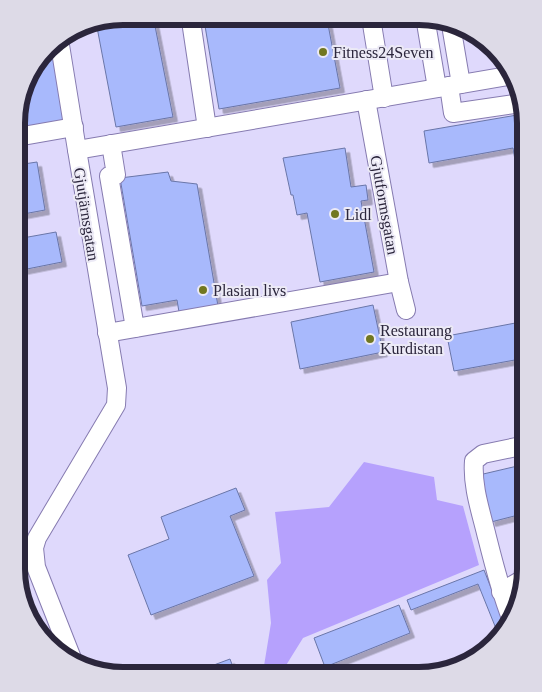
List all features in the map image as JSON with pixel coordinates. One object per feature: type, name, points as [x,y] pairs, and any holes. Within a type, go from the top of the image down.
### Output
[{"type":"street","points":[[192,25],[207,128]]},
{"type":"street","points":[[372,25],[384,98]]},
{"type":"street","points":[[428,26],[449,86]]},
{"type":"street","points":[[451,30],[449,86],[453,113],[515,103]]},
{"type":"street","points":[[61,47],[77,150]]},
{"type":"street","name":"Gjutjärnsgatan","points":[[34,548],[37,538],[116,405],[117,388],[77,150],[505,76]]},
{"type":"street","name":"Gjutformsgatan","points":[[366,100],[399,282],[406,310]]},
{"type":"street","points":[[25,135],[74,127]]},
{"type":"street","points":[[111,144],[116,175],[109,176],[135,328]]},
{"type":"street","points":[[107,333],[399,282]]},
{"type":"street","points":[[508,610],[501,592],[477,500],[473,472],[474,460],[482,454],[517,447]]},
{"type":"street","points":[[25,548],[34,548],[36,567],[69,650]]},
{"type":"street","points":[[501,592],[516,583]]},
{"type":"shaded area","points":[[364,462],[434,477],[437,500],[463,506],[479,565],[303,638],[285,667],[264,667],[271,623],[267,580],[281,563],[275,512],[329,507]]},
{"type":"building","points":[[123,25],[155,25],[173,117],[116,127],[97,28]]},
{"type":"building","points":[[205,25],[328,25],[340,88],[219,109]]},
{"type":"building","points":[[55,53],[65,120],[25,127],[30,92],[45,63]]},
{"type":"building","points":[[516,115],[517,166],[513,148],[429,163],[424,131]]},
{"type":"building","name":"Lidl","points":[[345,148],[351,187],[366,185],[368,200],[361,201],[374,272],[320,282],[307,213],[297,215],[283,158]]},
{"type":"building","points":[[37,162],[45,210],[25,214],[25,164]]},
{"type":"building","points":[[168,172],[171,181],[197,184],[218,306],[179,312],[177,300],[142,306],[120,178]]},
{"type":"building","points":[[56,232],[62,262],[25,269],[25,238]]},
{"type":"building","points":[[373,305],[383,352],[300,369],[291,322]]},
{"type":"building","points":[[517,323],[517,360],[454,371],[447,336]]},
{"type":"building","points":[[517,466],[517,515],[491,522],[479,475]]},
{"type":"building","points":[[236,488],[245,510],[230,516],[254,576],[151,615],[128,555],[169,539],[161,517]]},
{"type":"building","points":[[484,570],[503,618],[496,630],[478,584],[411,610],[407,600]]},
{"type":"building","points":[[399,605],[410,633],[325,667],[314,638]]},
{"type":"building","points":[[230,659],[233,667],[208,667]]},
{"type":"place","name":"Fitness24Seven","points":[[323,52]]},
{"type":"place","name":"Lidl","points":[[335,214]]},
{"type":"place","name":"Plasian livs","points":[[203,290]]},
{"type":"place","name":"Restaurang Kurdistan","points":[[370,339]]}]
